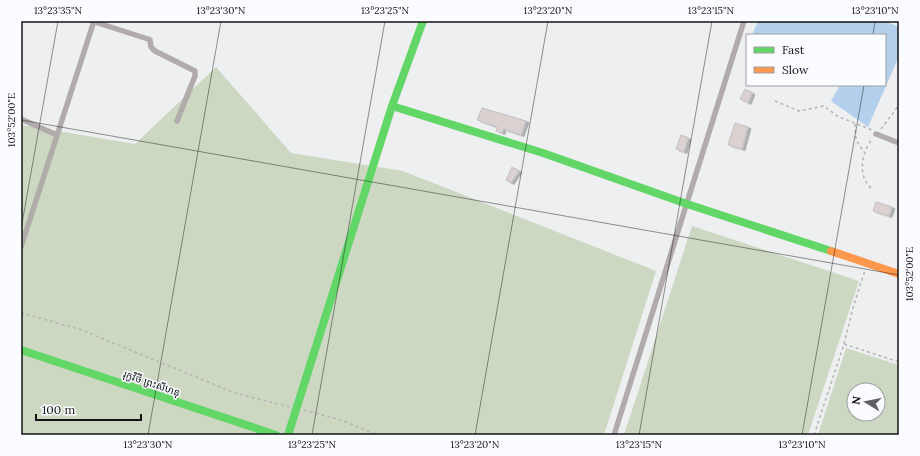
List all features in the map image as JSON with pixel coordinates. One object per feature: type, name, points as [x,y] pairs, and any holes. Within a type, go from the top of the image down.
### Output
[{"type":"street","points":[[21,247],[94,21],[148,39],[155,52],[195,71],[195,76],[177,121]]},
{"type":"street","points":[[288,435],[392,106],[423,21]]},
{"type":"street","points":[[614,435],[744,21]]},
{"type":"street","points":[[392,106],[543,153],[687,204],[899,274]]},
{"type":"street","points":[[21,119],[57,135]]},
{"type":"street","points":[[876,134],[899,143]]},
{"type":"street","name":"រុក្ខវិថី ព្រះសីហនុ","points":[[21,350],[276,435]]},
{"type":"path","points":[[775,101],[799,110],[824,106],[837,116],[866,127],[876,134]]},
{"type":"path","points":[[871,188],[866,183],[863,174],[864,153],[867,146],[899,104]]},
{"type":"path","points":[[855,124],[856,140],[864,153]]},
{"type":"path","points":[[814,435],[844,344],[852,308],[867,263]]},
{"type":"path","points":[[21,313],[79,329],[235,393],[341,420],[378,435]]},
{"type":"path","points":[[844,344],[899,362]]},
{"type":"green space","points":[[216,67],[291,153],[403,171],[656,271],[604,435],[21,435],[21,127],[23,125],[135,144]]},
{"type":"green space","points":[[692,226],[859,281],[808,435],[624,435]]},
{"type":"green space","points":[[846,348],[899,365],[899,435],[818,435]]},
{"type":"water","points":[[758,21],[885,21],[899,27],[899,56],[886,86],[886,34],[752,34]]},
{"type":"water","points":[[839,86],[886,86],[868,127],[831,101]]},
{"type":"building","points":[[745,89],[752,93],[748,103],[740,99]]},
{"type":"building","points":[[482,108],[526,121],[521,135],[503,129],[502,133],[496,131],[497,127],[477,120]]},
{"type":"building","points":[[735,123],[748,127],[742,149],[728,145]]},
{"type":"building","points":[[681,135],[688,138],[684,152],[676,149]]},
{"type":"building","points":[[512,167],[519,171],[511,183],[506,180]]},
{"type":"building","points":[[876,202],[892,207],[889,216],[873,211]]},
{"type":"traffic: fast","points":[[288,435],[392,106],[423,21]]},
{"type":"traffic: fast","points":[[392,106],[543,153],[687,204],[831,251]]},
{"type":"traffic: fast","points":[[21,350],[276,435]]},
{"type":"traffic: slow","points":[[831,251],[899,274]]}]
